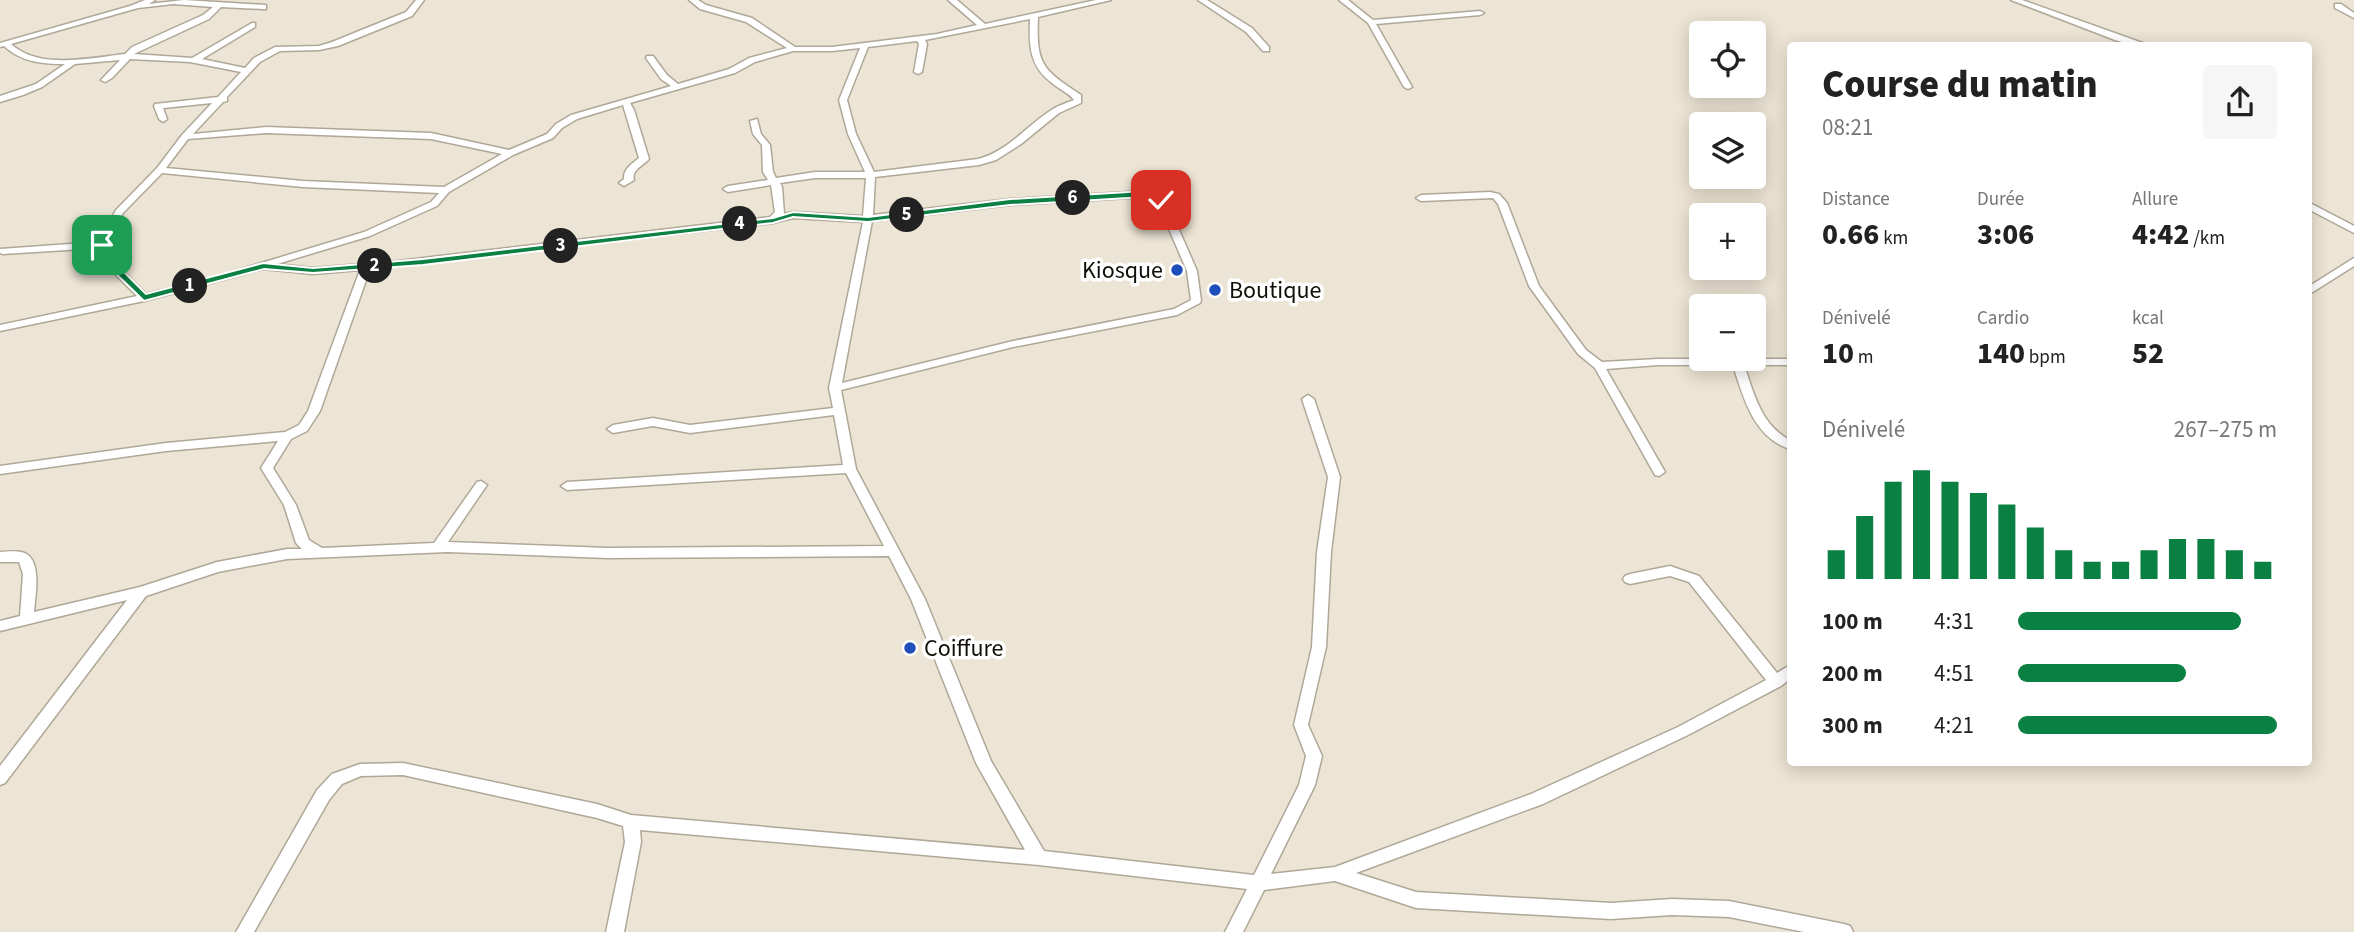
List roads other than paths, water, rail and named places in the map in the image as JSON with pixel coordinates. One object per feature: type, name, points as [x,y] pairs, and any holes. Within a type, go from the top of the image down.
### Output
[{"type":"street","points":[[133,8],[151,0]]},
{"type":"street","points":[[102,245],[119,212],[160,170],[185,137],[224,99],[257,60],[278,49],[319,48],[335,44],[408,15],[420,0]]},
{"type":"street","points":[[693,0],[703,7],[749,20],[793,48]]},
{"type":"street","points":[[952,0],[982,25]]},
{"type":"street","points":[[0,328],[144,298],[367,234],[434,204],[446,190],[510,153],[550,136],[559,125],[574,117],[732,71],[752,60],[793,48],[808,50],[920,38],[1034,17],[1107,0]]},
{"type":"street","points":[[1202,0],[1250,30],[1266,49]]},
{"type":"street","points":[[1343,0],[1371,22],[1408,87]]},
{"type":"street","points":[[2015,0],[2132,42]]},
{"type":"street","points":[[2,44],[133,8],[180,2],[262,7]]},
{"type":"street","points":[[105,80],[124,65],[135,49],[206,17],[218,6]]},
{"type":"street","points":[[2338,6],[2354,16]]},
{"type":"street","points":[[1371,22],[1480,13]]},
{"type":"street","points":[[728,189],[815,174],[871,175],[993,158],[1018,142],[1056,111],[1078,101],[1078,97],[1045,76],[1036,63],[1032,47],[1034,17]]},
{"type":"street","points":[[193,62],[252,25]]},
{"type":"street","points":[[918,72],[923,44],[920,38]]},
{"type":"street","points":[[2,44],[28,57],[72,62],[127,57],[193,62],[247,71]]},
{"type":"street","points":[[865,45],[843,100],[852,134],[871,175],[868,219],[835,388],[850,469],[918,599],[984,764],[1039,858]]},
{"type":"street","points":[[650,58],[664,77],[677,87]]},
{"type":"street","points":[[0,99],[29,91],[55,77],[72,62]]},
{"type":"street","points":[[163,118],[158,106],[224,99]]},
{"type":"street","points":[[624,101],[630,110],[644,159],[631,169],[629,180],[624,183]]},
{"type":"street","points":[[754,121],[757,134],[766,145],[768,172],[777,187],[780,213],[773,220]]},
{"type":"street","points":[[185,137],[266,130],[422,136],[450,139],[462,144],[510,153]]},
{"type":"street","points":[[160,170],[303,184],[446,190]]},
{"type":"street","points":[[263,266],[313,271],[366,267],[773,220],[793,215],[868,219],[1010,202],[1157,195],[1192,271],[1196,301],[1177,312],[1013,344],[835,388]]},
{"type":"street","points":[[1422,198],[1496,196],[1502,203],[1534,286],[1582,352],[1599,366],[1659,472]]},
{"type":"street","points":[[2312,207],[2354,230]]},
{"type":"street","points":[[3,251],[102,245]]},
{"type":"street","points":[[102,245],[111,264],[144,298]]},
{"type":"street","points":[[2312,289],[2354,261]]},
{"type":"street","points":[[0,470],[166,447],[287,436],[303,428],[314,411],[366,267]]},
{"type":"street","points":[[1599,366],[1689,362]]},
{"type":"street","points":[[1766,362],[1787,362]]},
{"type":"street","points":[[1740,371],[1758,420],[1770,434],[1787,443]]},
{"type":"street","points":[[1234,932],[1307,785],[1314,756],[1301,725],[1319,648],[1324,552],[1334,477],[1308,400]]},
{"type":"street","points":[[612,429],[653,422],[690,429],[839,411]]},
{"type":"street","points":[[287,436],[267,468],[290,505],[303,543],[320,552]]},
{"type":"street","points":[[567,486],[850,469]]},
{"type":"street","points":[[438,547],[481,485]]},
{"type":"street","points":[[0,626],[141,592],[217,567],[252,559],[320,552],[438,547],[621,553],[894,551]]},
{"type":"street","points":[[0,557],[17,556],[24,559],[30,574],[27,621]]},
{"type":"street","points":[[1630,579],[1670,571],[1694,579],[1776,682]]},
{"type":"street","points":[[0,778],[141,592]]},
{"type":"street","points":[[245,932],[323,795],[337,779],[360,770],[404,769],[597,811],[631,822],[1039,858],[1256,883],[1335,874],[1536,799],[1683,731],[1776,682],[1787,673]]},
{"type":"street","points":[[615,932],[633,842],[631,822]]},
{"type":"street","points":[[1335,874],[1416,900],[1611,911],[1672,907],[1729,909],[1844,932]]},
{"type":"place","name":"Kiosque","points":[[1177,270]]},
{"type":"place","name":"Boutique","points":[[1215,290]]},
{"type":"place","name":"Coiffure","points":[[910,648]]}]
